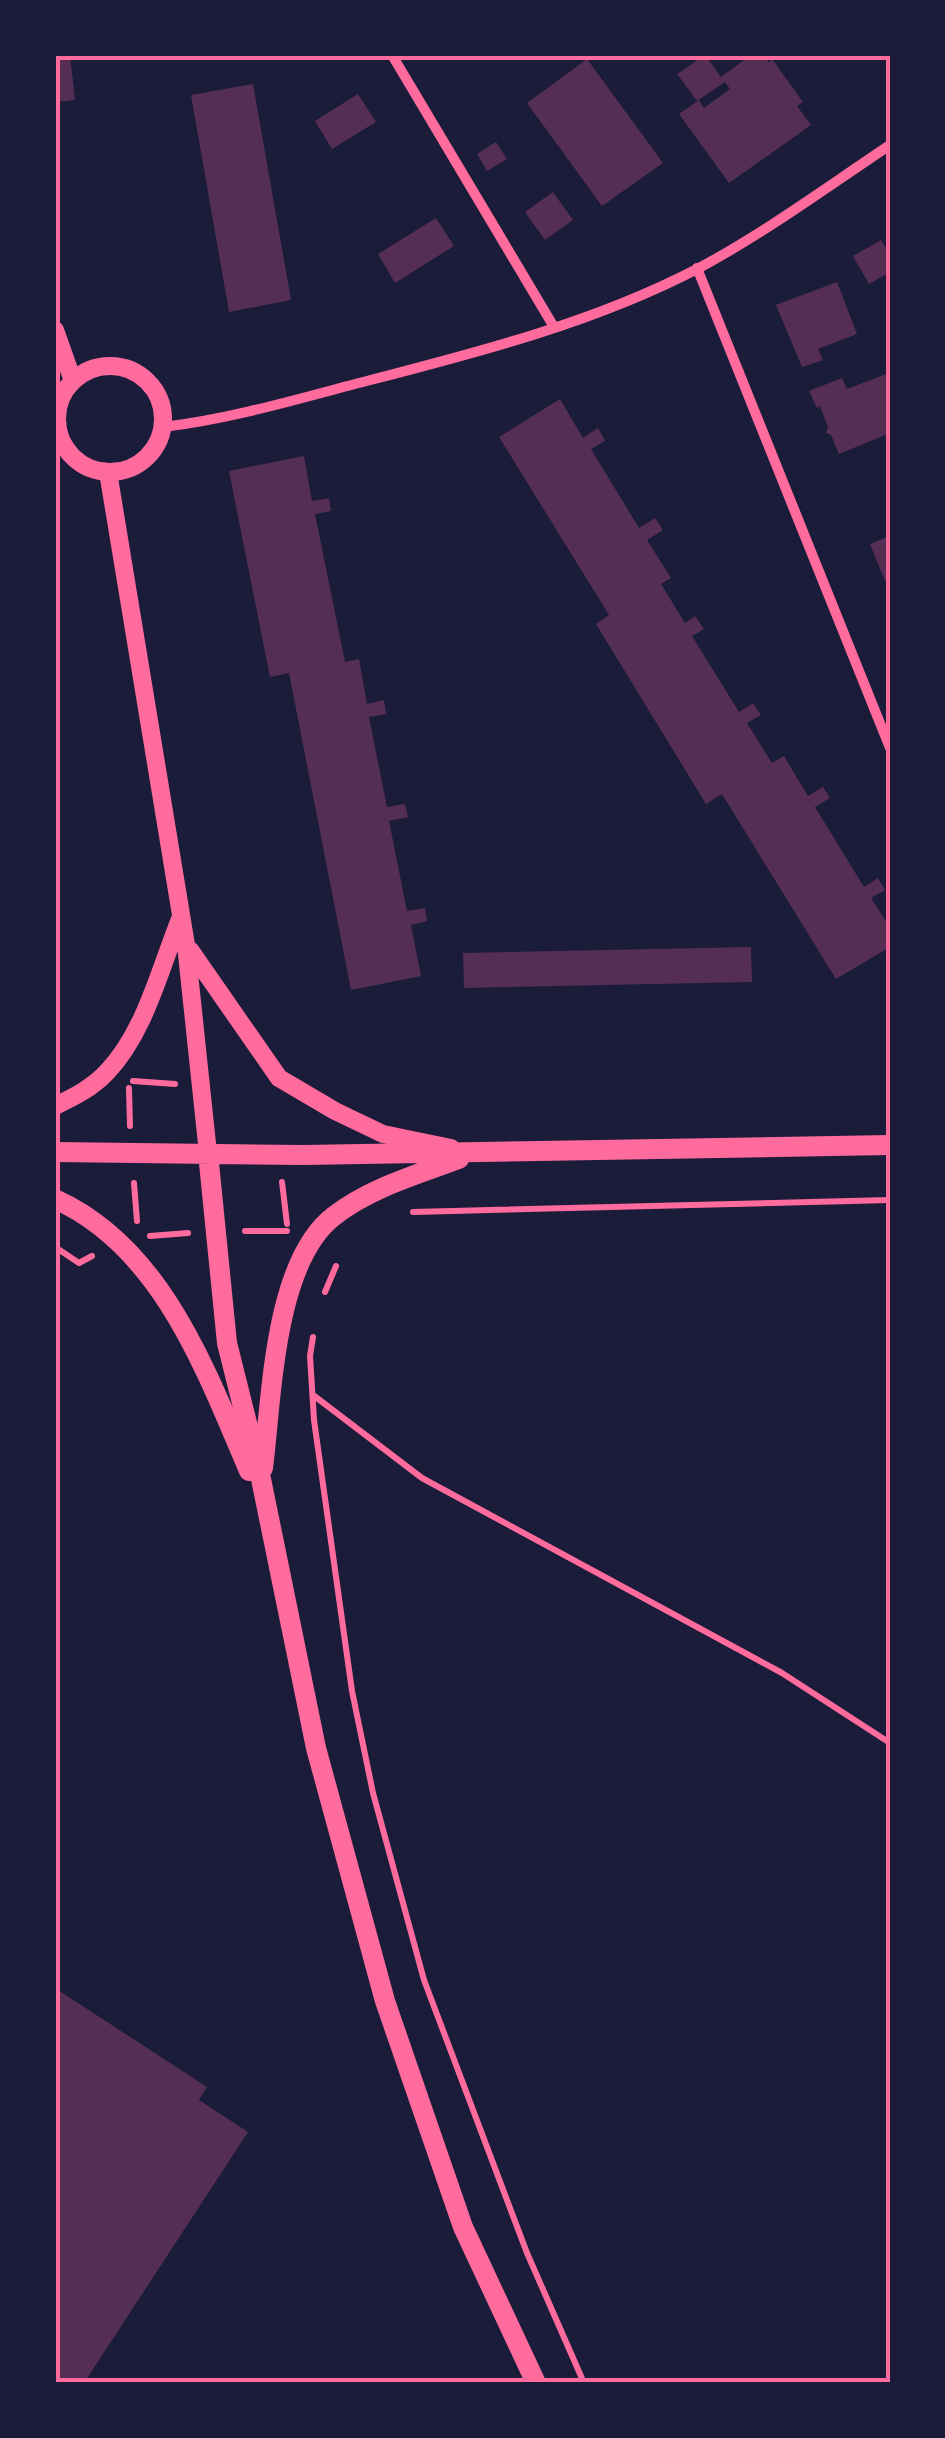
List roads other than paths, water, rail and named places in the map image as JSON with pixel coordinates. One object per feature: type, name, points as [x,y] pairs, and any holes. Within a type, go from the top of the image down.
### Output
[{"type":"main road","points":[[55,1152],[476,1153],[890,1145]]},
{"type":"main road","points":[[208,1152],[227,1343],[270,1519],[316,1748],[385,2001],[463,2226],[536,2383]]},
{"type":"main road","points":[[261,1480],[281,1326],[293,1273],[312,1237],[358,1200],[394,1182],[476,1153]]},
{"type":"main road","points":[[55,1199],[104,1228],[159,1290],[198,1352],[270,1519]]},
{"type":"street","points":[[392,55],[554,327]]},
{"type":"street","points":[[163,427],[234,416],[437,363],[554,327],[698,268],[776,223],[890,145]]},
{"type":"street","points":[[698,268],[890,748]]},
{"type":"street","points":[[55,330],[73,381]]},
{"type":"street","points":[[120,368],[137,373],[159,398],[164,409],[163,427],[160,439],[141,462],[108,472],[82,464],[72,456],[56,419],[58,405],[73,381],[88,371],[120,368]]},
{"type":"street","points":[[108,472],[186,945],[208,1152]]},
{"type":"street","points":[[55,1106],[80,1094],[108,1071],[118,1057],[148,1002],[180,918]]},
{"type":"street","points":[[186,945],[279,1078],[335,1112],[383,1134],[476,1153]]}]
